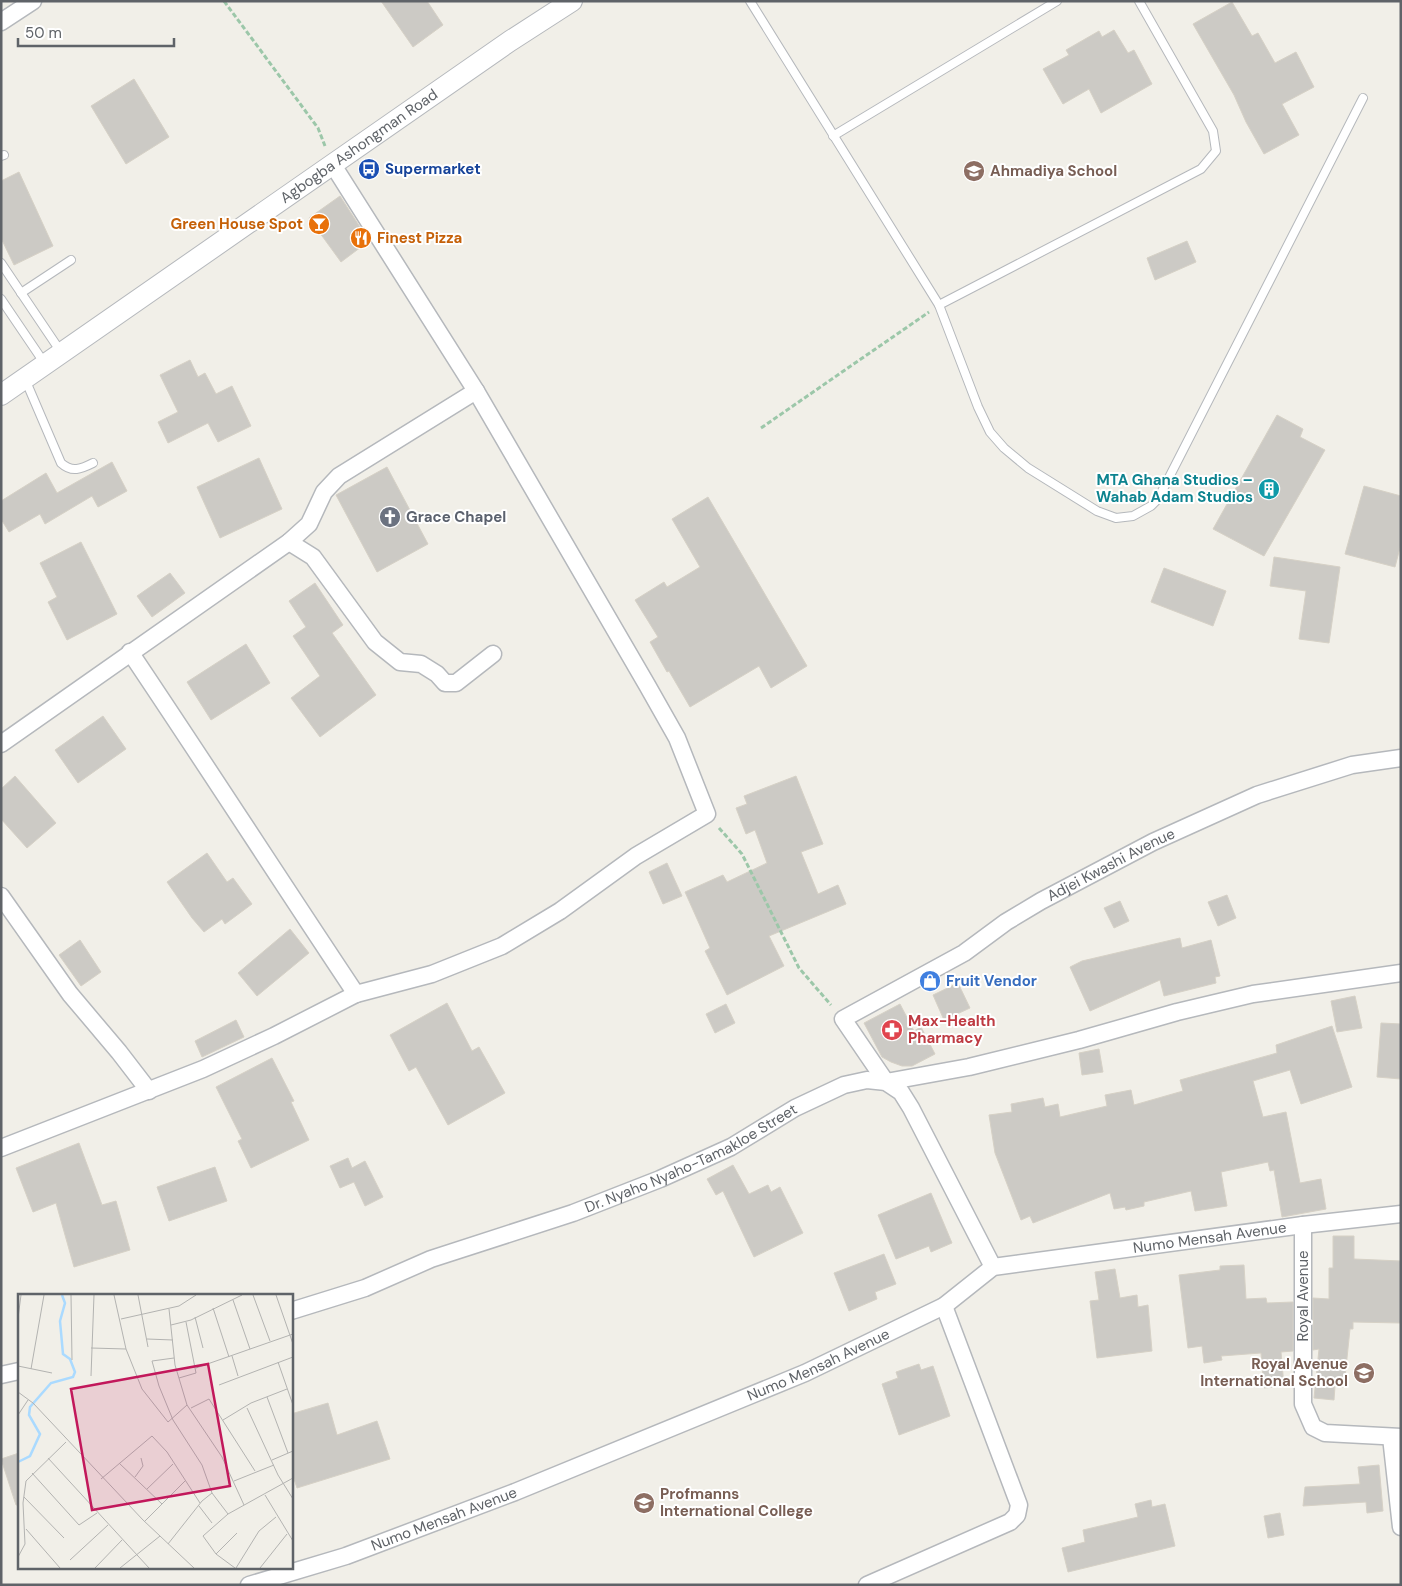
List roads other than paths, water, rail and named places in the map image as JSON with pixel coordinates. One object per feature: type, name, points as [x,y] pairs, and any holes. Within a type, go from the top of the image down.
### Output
[{"type":"street","points":[[1,22],[33,1]]},
{"type":"street","name":"Agbogba Ashongman Road","points":[[1,395],[510,41],[572,1]]},
{"type":"street","points":[[1,1148],[148,1091],[274,1036],[356,994],[432,974],[502,946],[560,911],[636,856],[707,814],[677,738],[476,392],[333,165]]},
{"type":"street","points":[[1,744],[288,542],[309,524],[324,492],[339,476],[476,392]]},
{"type":"street","points":[[288,542],[313,557],[375,642],[400,662],[421,664],[437,674],[444,683],[456,684],[493,654]]},
{"type":"street","points":[[130,652],[356,994]]},
{"type":"street","name":"Adjei Kwashi Avenue","points":[[886,1082],[843,1019],[964,953],[1006,922],[1041,901],[1153,842],[1257,795],[1352,765],[1401,758]]},
{"type":"street","points":[[1,896],[70,994],[119,1052],[148,1091]]},
{"type":"street","name":"Dr. Nyaho Nyaho-Tamakloe Street","points":[[292,1311],[364,1288],[430,1259],[573,1214],[660,1179],[731,1147],[795,1108],[844,1085],[867,1080],[886,1082],[969,1067],[1253,994],[1401,973]]},
{"type":"street","points":[[886,1082],[900,1092],[911,1108],[993,1267]]},
{"type":"street","name":"Numo Mensah Avenue","points":[[249,1585],[346,1556],[515,1492],[805,1372],[944,1306],[993,1267],[1303,1225],[1401,1214]]},
{"type":"street","name":"Royal Avenue","points":[[1303,1225],[1303,1404],[1313,1427],[1325,1433],[1396,1437]]},
{"type":"street","points":[[866,1585],[1010,1522],[1017,1515],[1019,1505],[944,1306]]},
{"type":"street","points":[[1,1375],[18,1371]]},
{"type":"street","points":[[1396,1437],[1401,1526]]},
{"type":"lane","points":[[750,1],[938,305],[978,407],[990,432],[999,443],[1028,468],[1097,511],[1116,518],[1133,516],[1151,506],[1158,499],[1364,98]]},
{"type":"lane","points":[[833,136],[1057,1]]},
{"type":"lane","points":[[938,305],[1201,169],[1216,151],[1213,131],[1139,1]]},
{"type":"lane","points":[[21,293],[71,260]]},
{"type":"lane","points":[[1,263],[62,353]]},
{"type":"lane","points":[[1,299],[45,365]]},
{"type":"lane","points":[[25,379],[61,463],[67,468],[74,470],[79,470],[93,464]]},
{"type":"place","name":"Supermarket","points":[[369,169]]},
{"type":"place","name":"Ahmadiya School","points":[[974,171]]},
{"type":"place","name":"Green House Spot","points":[[319,224]]},
{"type":"place","name":"Finest Pizza","points":[[361,238]]},
{"type":"place","name":"MTA Ghana Studios – Wahab Adam Studios","points":[[1269,489]]},
{"type":"place","name":"Grace Chapel","points":[[390,517]]},
{"type":"place","name":"Fruit Vendor","points":[[930,981]]},
{"type":"place","name":"Max-Health Pharmacy","points":[[892,1030]]},
{"type":"place","name":"Royal Avenue International School","points":[[1364,1373]]},
{"type":"place","name":"Profmanns International College","points":[[644,1503]]}]
